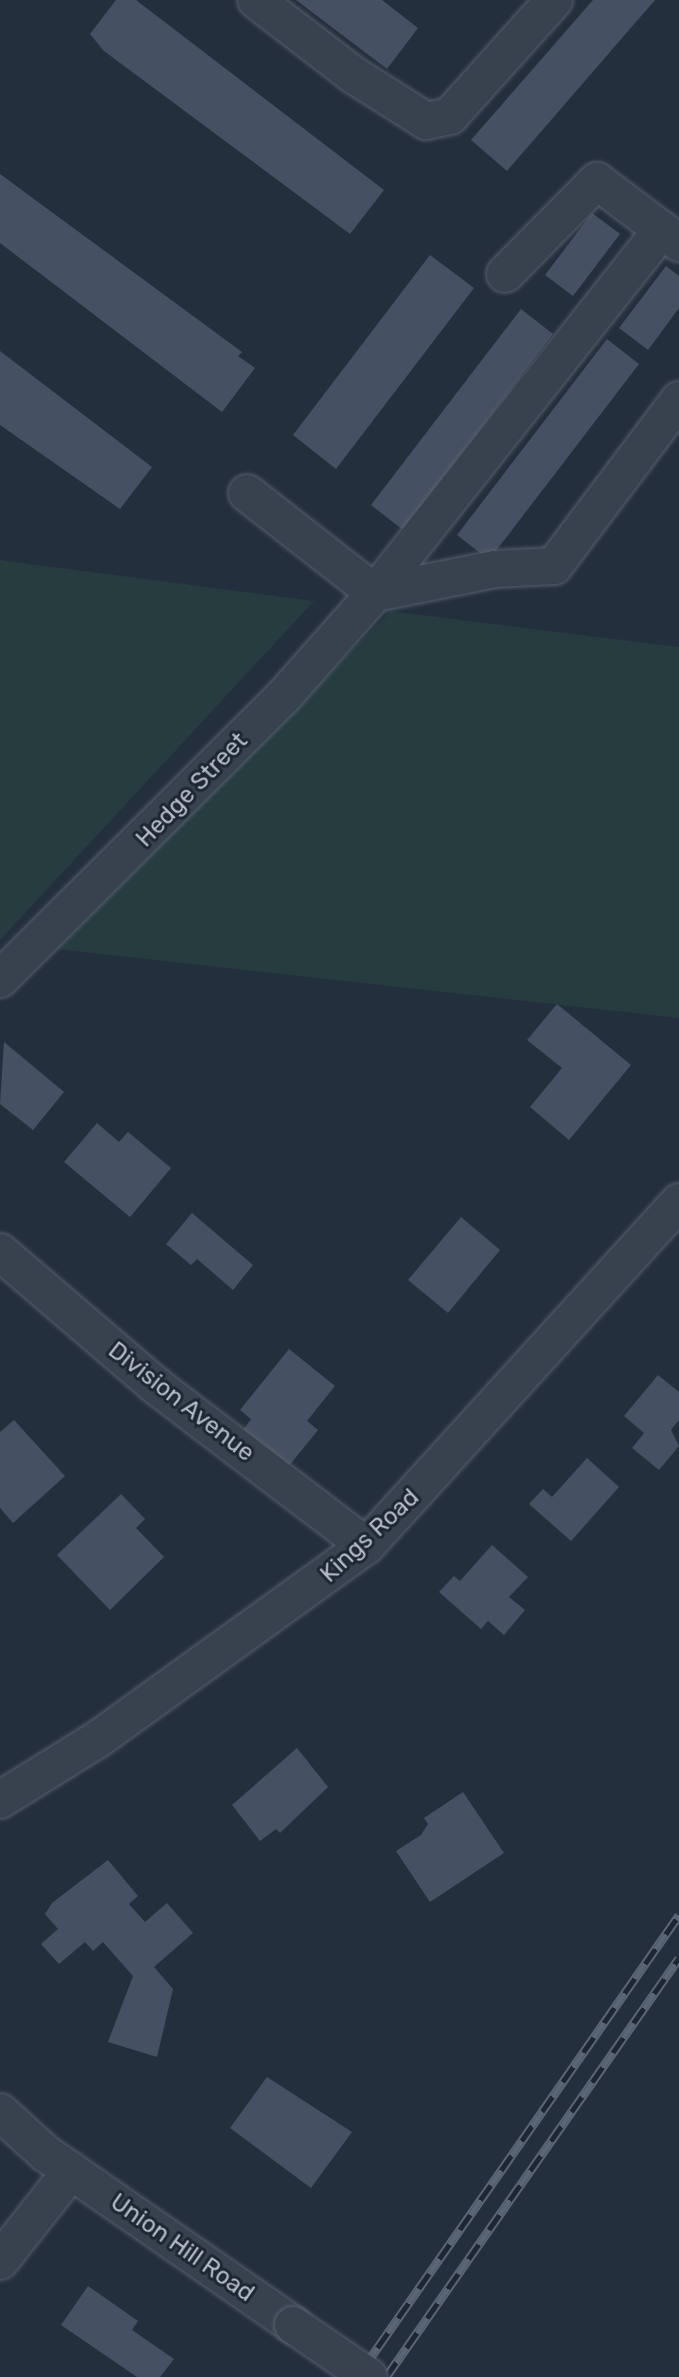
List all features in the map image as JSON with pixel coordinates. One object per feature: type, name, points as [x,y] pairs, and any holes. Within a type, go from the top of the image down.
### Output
[{"type":"street","points":[[256,0],[352,74],[426,121],[450,116],[554,0]]},
{"type":"street","points":[[505,274],[597,181],[670,237]]},
{"type":"street","name":"Hedge Street","points":[[0,979],[263,718],[375,593],[670,237]]},
{"type":"street","points":[[247,493],[375,593],[495,569],[554,566],[679,400]]},
{"type":"street","name":"Kings Road","points":[[0,1800],[111,1730],[366,1546],[679,1202]]},
{"type":"street","name":"Division Avenue","points":[[0,1252],[155,1385],[366,1546]]},
{"type":"street","name":"Union Hill Road","points":[[0,2112],[71,2171],[369,2377]]},
{"type":"street","points":[[0,2261],[71,2171]]},
{"type":"green space","points":[[0,560],[314,601],[0,940]]},
{"type":"green space","points":[[391,611],[679,647],[679,1018],[56,949]]},
{"type":"building","points":[[116,0],[136,0],[384,190],[350,234],[104,51],[90,34]]},
{"type":"building","points":[[296,0],[382,0],[418,28],[387,69]]},
{"type":"building","points":[[593,0],[655,0],[507,171],[471,140]]},
{"type":"building","points":[[0,174],[242,352],[238,356],[255,368],[222,412],[0,243]]},
{"type":"building","points":[[592,213],[620,234],[573,296],[545,275]]},
{"type":"building","points":[[430,255],[474,288],[336,469],[293,435]]},
{"type":"building","points":[[666,266],[679,276],[679,308],[648,350],[619,328]]},
{"type":"building","points":[[521,309],[553,334],[403,530],[371,505]]},
{"type":"building","points":[[607,339],[639,364],[489,560],[457,535]]},
{"type":"building","points":[[0,351],[152,467],[120,509],[0,425]]},
{"type":"building","points":[[557,1004],[631,1065],[569,1140],[530,1107],[562,1068],[527,1040]]},
{"type":"building","points":[[4,1042],[64,1092],[33,1130],[0,1104]]},
{"type":"building","points":[[97,1123],[119,1142],[128,1132],[171,1168],[130,1217],[64,1162]]},
{"type":"building","points":[[192,1213],[253,1265],[233,1290],[197,1259],[191,1265],[166,1244]]},
{"type":"building","points":[[461,1217],[500,1250],[448,1313],[408,1280]]},
{"type":"building","points":[[289,1349],[335,1386],[307,1421],[318,1430],[288,1467],[243,1430],[251,1419],[240,1410]]},
{"type":"building","points":[[658,1375],[679,1392],[679,1420],[671,1430],[679,1446],[659,1470],[632,1448],[644,1433],[624,1416]]},
{"type":"building","points":[[14,1420],[65,1476],[13,1523],[0,1508],[0,1432]]},
{"type":"building","points":[[587,1458],[619,1487],[571,1541],[529,1504],[543,1489],[552,1497]]},
{"type":"building","points":[[121,1494],[145,1519],[136,1528],[164,1557],[110,1610],[57,1555]]},
{"type":"building","points":[[492,1545],[528,1577],[509,1597],[525,1610],[504,1635],[488,1621],[481,1629],[439,1592],[454,1576],[460,1581]]},
{"type":"building","points":[[297,1748],[328,1787],[280,1833],[276,1829],[260,1841],[232,1805]]},
{"type":"building","points":[[463,1792],[504,1853],[430,1902],[396,1851],[421,1835],[428,1824],[424,1818]]},
{"type":"building","points":[[108,1860],[138,1896],[129,1904],[145,1922],[167,1903],[193,1933],[154,1967],[173,1989],[157,2057],[108,2042],[133,1976],[103,1942],[93,1951],[85,1942],[59,1964],[41,1944],[58,1929],[45,1914],[52,1903]]},
{"type":"building","points":[[267,2077],[352,2132],[311,2188],[230,2128]]},
{"type":"building","points":[[88,2286],[138,2321],[132,2330],[174,2359],[160,2377],[137,2377],[61,2325]]},
{"type":"railway","points":[[357,2377],[679,1915]]},
{"type":"railway","points":[[386,2377],[679,1958]]}]
